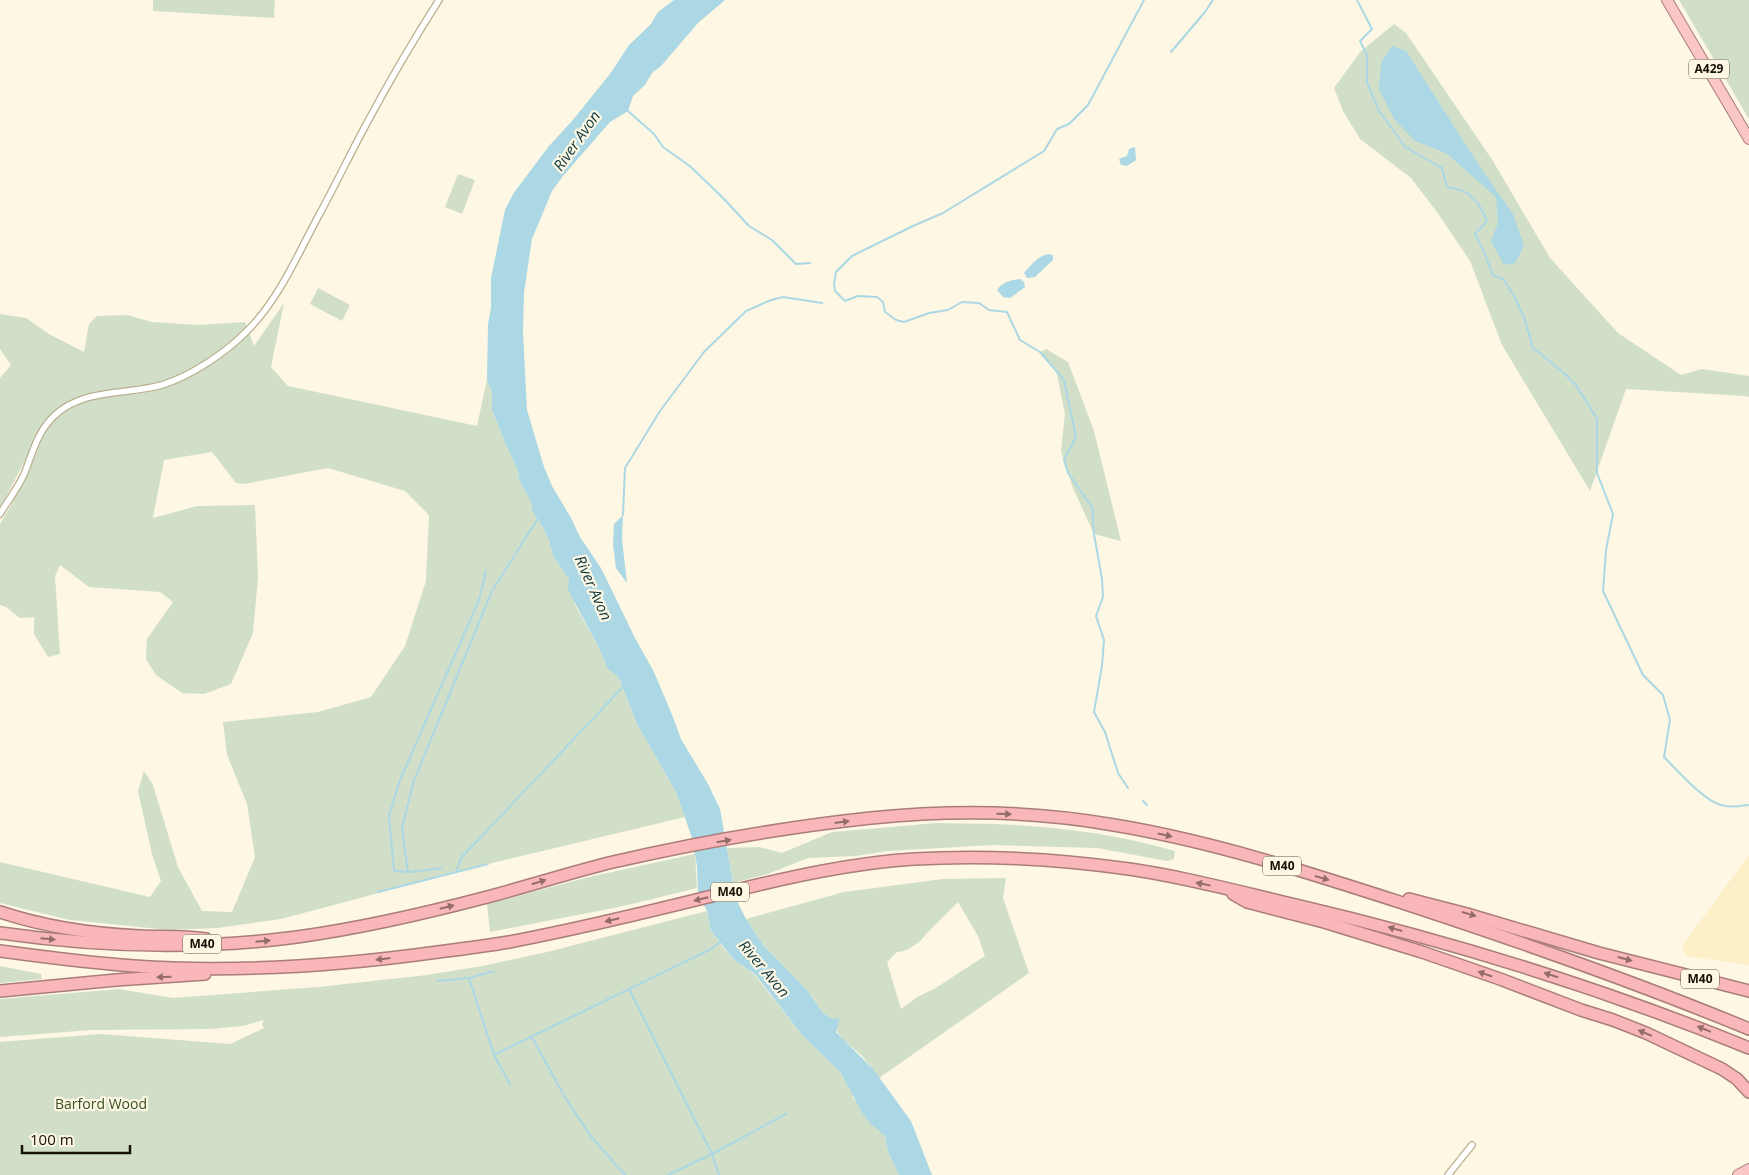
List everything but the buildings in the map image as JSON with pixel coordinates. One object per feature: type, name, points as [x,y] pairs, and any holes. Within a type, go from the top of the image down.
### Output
[{"type":"highway","name":"A429","points":[[1667,0],[1749,139]]},
{"type":"highway","name":"M40","points":[[0,933],[112,944],[180,945],[235,943],[306,936],[402,918],[550,878],[658,852],[794,828],[874,818],[920,815],[1023,815],[1073,819],[1120,826],[1184,839],[1370,892],[1569,959],[1749,1029]]},
{"type":"highway","name":"M40","points":[[0,991],[247,969],[316,965],[431,953],[508,942],[660,909],[800,875],[911,859],[986,857],[1053,860],[1131,869],[1221,887],[1370,922],[1566,980],[1692,1024],[1749,1048]]},
{"type":"highway","name":"M40","points":[[1221,887],[1247,902],[1324,922],[1422,952],[1613,1020],[1677,1047],[1722,1069],[1737,1079],[1749,1092]]},
{"type":"highway","name":"M40","points":[[1370,892],[1420,901],[1599,952],[1749,991]]},
{"type":"highway","name":"M40","points":[[0,912],[38,922],[117,935],[191,937],[235,943]]},
{"type":"highway","name":"M40","points":[[0,951],[134,966],[247,969]]},
{"type":"highway","points":[[1738,1175],[1749,1169]]},
{"type":"street","points":[[0,514],[25,472],[32,449],[41,432],[55,415],[76,402],[101,395],[160,385],[174,380],[220,353],[244,334],[254,323],[274,296],[292,266],[368,120],[439,0]]},
{"type":"street","points":[[1448,1175],[1472,1145]]},
{"type":"shaded area","points":[[1749,855],[1749,965],[1687,956],[1682,946]]},
{"type":"green space","points":[[153,0],[275,0],[274,18],[153,11]]},
{"type":"green space","points":[[1679,0],[1749,0],[1749,119]]},
{"type":"green space","points":[[1394,24],[1406,33],[1493,161],[1550,258],[1618,333],[1681,375],[1702,369],[1749,376],[1749,397],[1626,389],[1590,491],[1502,345],[1470,261],[1411,178],[1360,139],[1343,111],[1334,88],[1360,52]]},
{"type":"green space","points":[[458,174],[475,180],[462,214],[445,207]]},
{"type":"green space","points":[[318,288],[350,305],[342,321],[310,304]]},
{"type":"green space","points":[[284,303],[271,367],[288,386],[477,426],[487,379],[492,393],[492,410],[518,471],[519,480],[531,502],[532,511],[549,540],[553,556],[569,579],[575,605],[598,646],[608,669],[619,678],[637,724],[676,792],[685,817],[488,864],[281,919],[217,928],[169,930],[70,920],[0,903],[0,862],[150,897],[161,881],[152,854],[138,791],[144,771],[153,785],[178,867],[202,911],[232,912],[255,857],[247,804],[227,755],[223,722],[318,712],[371,697],[405,646],[426,581],[429,515],[405,491],[328,468],[244,484],[236,483],[212,452],[164,460],[153,518],[197,506],[255,505],[258,577],[253,633],[231,684],[204,694],[182,693],[156,675],[146,659],[147,639],[173,602],[160,592],[89,587],[60,565],[55,576],[60,654],[48,657],[34,634],[34,617],[20,618],[6,607],[0,605],[0,524],[10,507],[30,462],[25,460],[0,509],[0,378],[11,365],[0,349],[0,314],[26,318],[49,334],[84,352],[89,324],[97,316],[127,315],[152,322],[198,325],[245,322],[254,346]]},
{"type":"green space","points":[[1046,349],[1068,362],[1094,431],[1121,541],[1094,534],[1073,488],[1061,451],[1065,414],[1056,369],[1040,352]]},
{"type":"green space","points":[[937,823],[1014,825],[1055,828],[1095,834],[1136,841],[1175,851],[1174,859],[1167,861],[1097,848],[993,845],[808,858],[768,874],[733,883],[727,848],[759,847],[782,853],[832,832]]},
{"type":"green space","points":[[695,854],[697,888],[624,906],[490,932],[487,904],[589,877]]},
{"type":"green space","points":[[1006,878],[1003,898],[1029,973],[879,1078],[862,1056],[840,1035],[833,1019],[823,1013],[807,990],[764,946],[746,919],[844,892],[943,879]],"holes":[[[958,902],[978,936],[985,956],[934,989],[917,997],[901,1009],[887,962],[897,952],[917,943]]]},
{"type":"green space","name":"Barford Wood","points":[[707,911],[711,931],[725,950],[734,960],[754,974],[802,1035],[841,1073],[851,1089],[853,1098],[885,1136],[888,1152],[899,1175],[0,1175],[0,1042],[101,1034],[230,1044],[264,1028],[262,1024],[264,1020],[243,1026],[211,1029],[92,1030],[0,1037],[0,999],[119,989],[173,998],[318,987],[427,975],[482,966],[547,952]]},
{"type":"green space","points":[[0,966],[41,974],[42,979],[0,983]]},
{"type":"water","name":"River Avon","points":[[674,0],[725,0],[698,23],[661,66],[652,73],[645,85],[633,96],[628,111],[610,122],[563,176],[552,191],[532,239],[524,293],[523,332],[527,410],[544,467],[552,486],[580,537],[601,568],[654,672],[681,739],[708,784],[720,809],[733,883],[738,903],[746,919],[764,946],[807,990],[823,1013],[833,1019],[840,1018],[836,1032],[873,1069],[911,1121],[932,1175],[899,1175],[888,1152],[885,1136],[870,1123],[861,1111],[841,1073],[802,1035],[755,974],[734,960],[711,931],[707,911],[698,893],[697,866],[692,838],[676,792],[637,724],[619,678],[608,669],[568,590],[569,579],[553,556],[549,540],[532,511],[531,502],[519,480],[518,471],[492,410],[492,393],[487,379],[488,324],[491,308],[491,278],[505,210],[513,194],[549,146],[610,74],[629,45],[651,24],[658,12]]},
{"type":"water","points":[[1392,46],[1406,51],[1482,170],[1513,214],[1524,246],[1515,263],[1504,265],[1491,241],[1498,223],[1496,197],[1446,153],[1415,141],[1394,119],[1379,89],[1381,63]]},
{"type":"water","points":[[1135,147],[1136,160],[1127,166],[1121,165],[1119,159],[1127,156],[1129,149]]},
{"type":"water","points":[[1048,254],[1053,255],[1053,260],[1035,277],[1027,278],[1024,273],[1038,259]]},
{"type":"water","points":[[1020,279],[1024,282],[1025,287],[1010,298],[1003,297],[997,290],[1007,282]]},
{"type":"water","points":[[623,515],[622,539],[627,583],[616,568],[613,544],[614,524]]},
{"type":"waterway","points":[[1128,788],[1118,773],[1105,732],[1094,712],[1102,666],[1104,640],[1096,616],[1103,597],[1102,579],[1094,534],[1092,507],[1068,473],[1064,460],[1076,437],[1064,380],[1040,352],[1020,340],[1007,312],[989,310],[979,303],[962,302],[948,310],[929,313],[904,322],[896,320],[885,312],[883,302],[877,297],[858,296],[845,301],[835,291],[834,284],[836,272],[852,256],[943,213],[1044,151],[1057,129],[1069,124],[1088,105],[1144,0]]},
{"type":"waterway","points":[[1171,52],[1213,0]]},
{"type":"waterway","points":[[1357,0],[1372,29],[1360,41],[1367,55],[1367,82],[1378,109],[1405,147],[1442,168],[1447,187],[1462,191],[1473,197],[1477,202],[1487,221],[1475,234],[1493,275],[1503,279],[1514,296],[1524,317],[1533,348],[1576,385],[1597,419],[1597,473],[1613,514],[1606,550],[1603,591],[1643,675],[1663,695],[1670,720],[1664,757],[1707,798],[1721,805],[1748,805]]},
{"type":"waterway","points":[[628,111],[654,134],[663,147],[691,167],[749,226],[772,240],[796,264],[810,263]]},
{"type":"waterway","points":[[623,515],[625,468],[660,411],[704,352],[746,311],[771,300],[783,297],[822,303]]},
{"type":"waterway","points":[[408,872],[402,829],[413,783],[492,591],[537,520]]},
{"type":"waterway","points":[[441,868],[412,872],[394,871],[389,816],[400,780],[479,600],[486,571]]},
{"type":"waterway","points":[[456,872],[461,858],[623,687]]},
{"type":"waterway","points":[[1143,801],[1147,805]]},
{"type":"waterway","points":[[378,892],[488,864]]},
{"type":"waterway","points":[[494,1055],[709,950],[720,942]]},
{"type":"waterway","points":[[438,981],[469,978],[494,971]]},
{"type":"waterway","points":[[469,978],[494,1055],[510,1084]]},
{"type":"waterway","points":[[629,989],[712,1154],[719,1175]]},
{"type":"waterway","points":[[532,1037],[562,1092],[589,1134],[625,1175]]},
{"type":"waterway","points":[[668,1175],[712,1154],[786,1114]]}]
